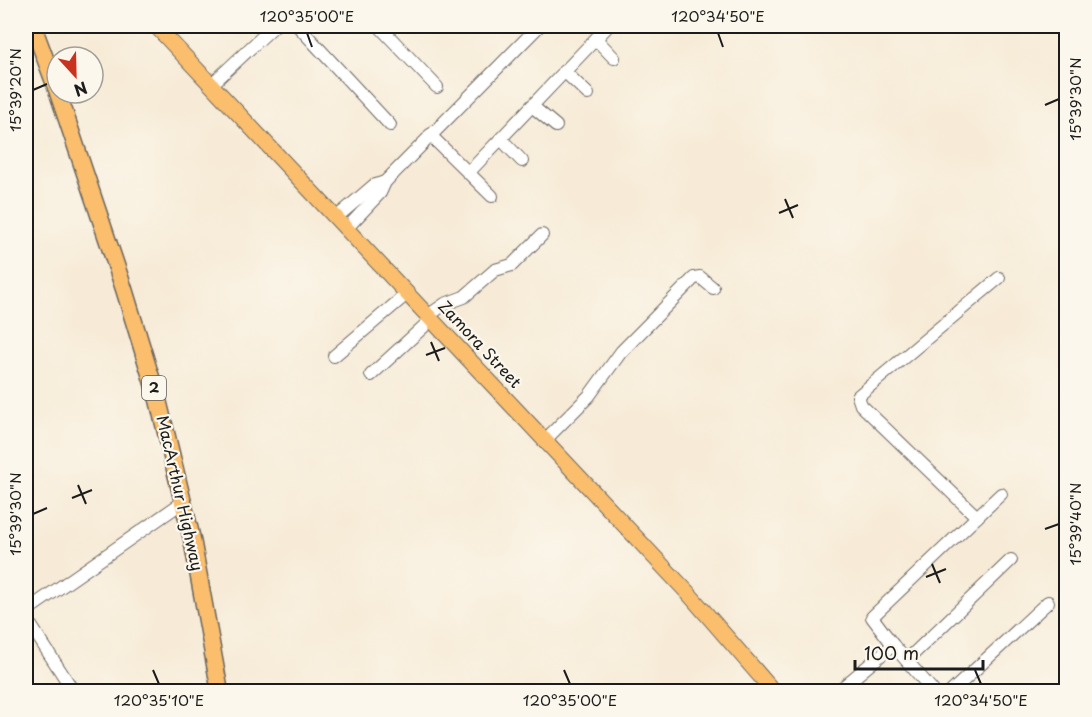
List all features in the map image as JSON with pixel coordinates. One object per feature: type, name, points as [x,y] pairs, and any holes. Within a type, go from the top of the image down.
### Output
[{"type":"highway","name":"MacArthur Highway","points":[[33,26],[45,58]]},
{"type":"highway","name":"MacArthur Highway","points":[[62,105],[143,348],[183,502],[203,592],[220,692]]},
{"type":"main road","name":"Zamora Street","points":[[156,26],[701,607],[774,692]]},
{"type":"street","points":[[212,84],[274,26]]},
{"type":"street","points":[[298,26],[390,125]]},
{"type":"street","points":[[379,26],[437,87]]},
{"type":"street","points":[[342,223],[360,215],[380,193],[385,182],[539,26]]},
{"type":"street","points":[[469,172],[608,26]]},
{"type":"street","points":[[596,39],[614,58]]},
{"type":"street","points":[[564,71],[588,94]]},
{"type":"street","points":[[532,106],[556,126]]},
{"type":"street","points":[[430,135],[492,196]]},
{"type":"street","points":[[501,140],[522,161]]},
{"type":"street","points":[[342,223],[350,206],[373,186],[385,182]]},
{"type":"street","points":[[350,206],[360,215]]},
{"type":"street","points":[[371,375],[445,304],[464,297],[495,270],[512,265],[542,235]]},
{"type":"street","points":[[545,440],[590,396],[621,352],[694,278],[700,277],[713,288]]},
{"type":"street","points":[[977,517],[861,405],[858,396],[999,278]]},
{"type":"street","points":[[334,356],[408,293]]},
{"type":"street","points":[[934,692],[873,620],[874,615],[1001,494]]},
{"type":"street","points":[[26,611],[183,502]]},
{"type":"street","points":[[907,660],[1011,560]]},
{"type":"street","points":[[951,692],[1048,602]]},
{"type":"street","points":[[26,618],[74,692]]},
{"type":"street","points":[[837,692],[893,645]]}]
